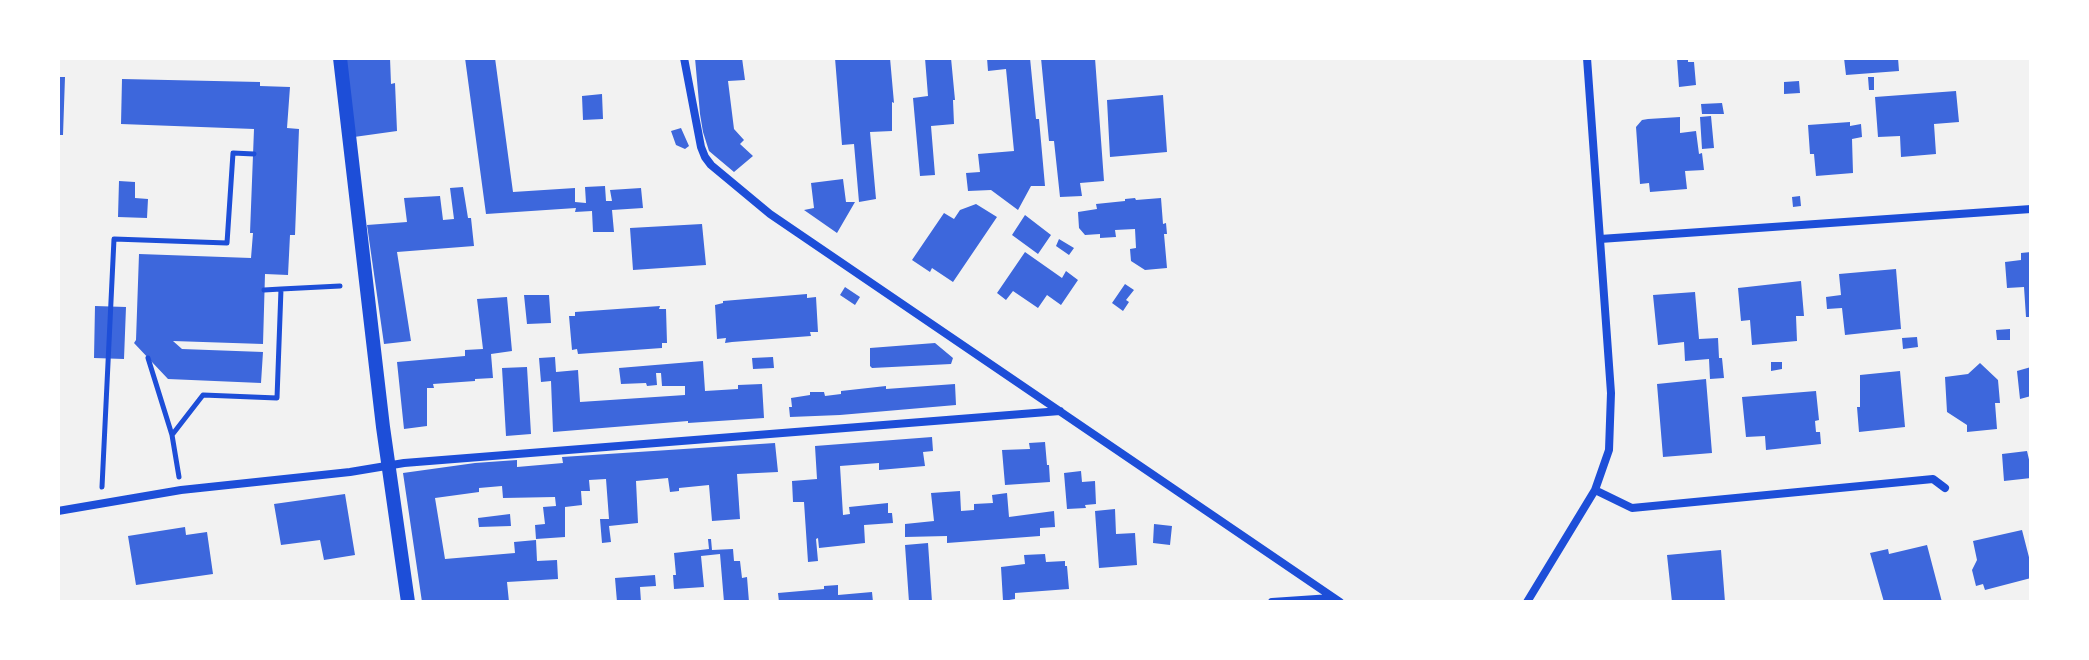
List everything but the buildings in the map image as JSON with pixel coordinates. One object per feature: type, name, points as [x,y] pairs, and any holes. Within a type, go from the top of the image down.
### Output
[{"type":"street","points":[[340,58],[388,466],[408,602]]},
{"type":"street","points":[[684,58],[701,147],[711,165],[770,214],[1336,600]]},
{"type":"street","points":[[1527,602],[1595,490],[1609,450],[1611,393],[1587,58]]},
{"type":"street","points":[[1600,239],[2031,209]]},
{"type":"street","points":[[58,511],[181,490],[434,460],[1060,411]]},
{"type":"street","points":[[1595,490],[1632,508],[1933,479],[1945,488]]},
{"type":"street","points":[[1272,602],[1336,600]]},
{"type":"path","points":[[101,504],[114,239],[227,243],[233,153],[254,154]]},
{"type":"path","points":[[264,290],[340,286]]},
{"type":"path","points":[[172,435],[203,395],[277,398],[281,289]]},
{"type":"path","points":[[148,358],[172,435],[181,490]]}]
